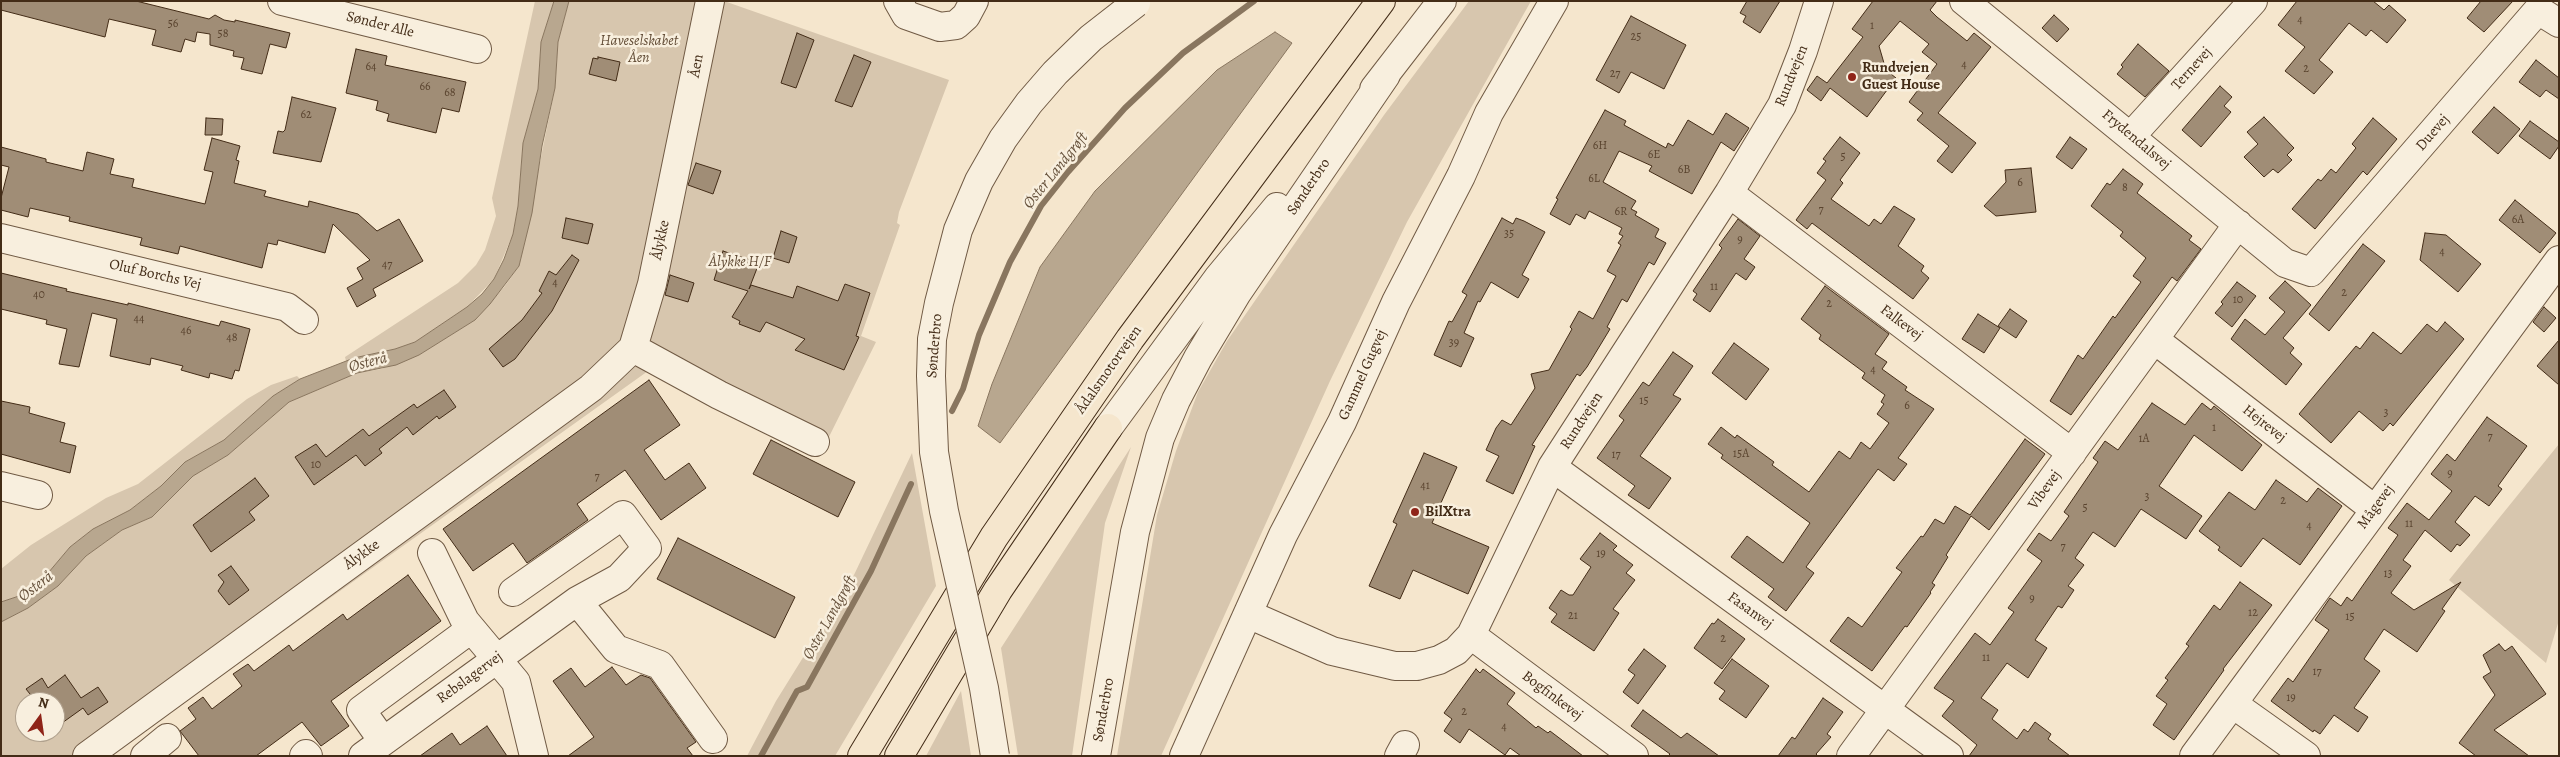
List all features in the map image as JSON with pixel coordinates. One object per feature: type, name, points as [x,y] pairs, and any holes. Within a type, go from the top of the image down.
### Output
[{"type":"highway","name":"Ådalsmotorvejen","points":[[862,756],[994,537],[1130,339],[1381,1]]},
{"type":"highway","points":[[900,754],[998,590],[1108,428]]},
{"type":"street","name":"Sønder Alle","points":[[282,1],[477,49]]},
{"type":"street","name":"Åen","points":[[684,130],[710,1]]},
{"type":"street","points":[[898,1],[906,15],[940,27],[956,25],[966,16],[974,1]]},
{"type":"street","name":"Sønderbro","points":[[1108,428],[1218,278],[1386,74],[1442,1]]},
{"type":"street","name":"Gammel Gugvej","points":[[1184,756],[1283,535],[1342,422],[1396,302],[1462,176],[1489,113],[1554,1]]},
{"type":"street","name":"Rundvejen","points":[[1248,614],[1332,651],[1395,666],[1417,666],[1439,660],[1456,651],[1471,635],[1552,467],[1729,193],[1782,105],[1803,51],[1819,1]]},
{"type":"street","name":"Frydendalsvej","points":[[1964,1],[2285,263],[2311,272]]},
{"type":"street","name":"Ternevej","points":[[2131,136],[2254,1]]},
{"type":"street","name":"Sønderbro","points":[[995,756],[984,688],[944,511],[934,452],[931,376],[932,339],[939,303],[958,230],[979,181],[1003,139],[1029,103],[1055,73],[1090,38],[1137,2]]},
{"type":"street","name":"Duevej","points":[[2311,272],[2538,10],[2559,22]]},
{"type":"street","name":"Sønderbro","points":[[1096,756],[1135,532],[1146,486],[1170,416],[1198,358],[1237,293],[1386,74]]},
{"type":"street","name":"Ålykke","points":[[87,756],[591,388],[633,348],[652,284],[684,130]]},
{"type":"street","name":"Falkevej","points":[[1729,193],[2072,453]]},
{"type":"street","name":"Vibevej","points":[[1851,756],[2238,224]]},
{"type":"street","name":"Oluf Borchs Vej","points":[[1,238],[287,306],[304,320]]},
{"type":"street","name":"Mågevej","points":[[2194,756],[2559,260]]},
{"type":"street","name":"Hejrevej","points":[[2154,340],[2374,509]]},
{"type":"street","points":[[633,348],[719,395],[815,442]]},
{"type":"street","name":"Fasanvej","points":[[1552,467],[1949,756]]},
{"type":"street","points":[[1,486],[38,495]]},
{"type":"street","name":"Rebslagervej","points":[[373,748],[578,601],[619,578],[647,548],[623,515],[513,592]]},
{"type":"street","points":[[432,552],[465,621],[516,682],[534,756]]},
{"type":"street","points":[[578,601],[616,649],[660,665],[713,739]]},
{"type":"street","points":[[373,748],[360,710],[471,629]]},
{"type":"street","name":"Bogfinkevej","points":[[1471,635],[1634,756]]},
{"type":"street","points":[[2233,704],[2306,756]]},
{"type":"street","points":[[145,756],[167,738]]},
{"type":"street","points":[[304,756],[306,754],[308,756]]},
{"type":"green space","points":[[535,1],[554,1],[541,42],[538,89],[523,143],[518,206],[513,234],[494,279],[467,307],[415,342],[346,361],[345,357],[458,283],[476,265],[485,250],[496,216],[492,198]]},
{"type":"green space","name":"Ålykke H/F","points":[[569,1],[698,1],[722,8],[724,1],[949,80],[899,212],[897,223],[900,225],[861,336],[876,342],[819,457],[648,371],[109,756],[1,756],[1,622],[28,608],[58,586],[86,556],[122,530],[152,517],[193,476],[228,455],[289,402],[357,373],[381,369],[419,355],[475,320],[504,287],[519,266],[555,88],[558,42]]},
{"type":"green space","points":[[1469,1],[1531,1],[1407,222],[1330,381],[1161,756],[1117,756],[1157,515],[1176,451],[1198,392],[1227,341],[1384,115]]},
{"type":"green space","points":[[297,376],[300,379],[273,396],[224,440],[185,462],[161,486],[130,510],[93,529],[70,547],[43,579],[22,595],[1,602],[1,569],[31,545],[106,498],[138,484],[247,399],[271,385]]},
{"type":"green space","points":[[2559,444],[2559,620],[2546,663],[2449,580]]},
{"type":"green space","points":[[1131,447],[1105,523],[1072,756],[1018,756],[1001,648]]},
{"type":"green space","points":[[912,453],[936,586],[835,756],[747,756],[776,701],[853,577]]},
{"type":"green space","points":[[961,691],[971,756],[926,756]]},
{"type":"water","name":"Østerå","points":[[554,1],[569,1],[558,42],[555,88],[542,146],[532,213],[519,266],[490,304],[475,320],[419,355],[396,365],[357,373],[289,402],[228,455],[193,476],[152,517],[122,530],[86,556],[58,586],[28,608],[1,622],[1,602],[22,595],[43,579],[70,547],[93,529],[130,510],[161,486],[185,462],[224,440],[273,396],[300,379],[354,358],[395,349],[415,342],[467,307],[482,294],[494,279],[513,234],[518,206],[523,143],[538,89],[541,42]]},
{"type":"water","points":[[1275,32],[1292,43],[1000,443],[978,426],[992,384],[1040,267],[1095,191],[1217,70]]},
{"type":"building","points":[[1,1],[136,1],[209,19],[215,15],[224,20],[235,22],[235,20],[290,33],[286,48],[270,44],[262,74],[241,69],[244,58],[233,56],[234,51],[210,45],[210,34],[197,32],[195,42],[185,39],[181,52],[152,45],[156,30],[109,19],[105,37],[1,10]]},
{"type":"building","points":[[1747,1],[1780,1],[1760,33],[1743,22],[1746,16],[1740,13]]},
{"type":"building","points":[[1873,1],[1937,1],[1930,10],[1937,17],[1967,41],[1974,33],[1991,47],[1938,113],[1976,143],[1952,173],[1937,161],[1949,146],[1917,120],[1923,113],[1909,102],[1937,64],[1922,52],[1929,44],[1900,21],[1879,46],[1886,70],[1896,78],[1867,117],[1830,88],[1821,101],[1807,90],[1817,76],[1827,83],[1863,37],[1852,29]]},
{"type":"building","points":[[2297,1],[2373,1],[2384,10],[2389,5],[2406,20],[2387,43],[2371,30],[2366,36],[2349,23],[2319,60],[2333,72],[2314,94],[2285,71],[2305,47],[2278,25]]},
{"type":"building","points":[[2481,1],[2513,1],[2484,32],[2467,18]]},
{"type":"building","points":[[2054,15],[2069,29],[2057,42],[2042,28]]},
{"type":"building","points":[[1631,16],[1686,45],[1664,89],[1631,72],[1619,93],[1596,80]]},
{"type":"building","points":[[797,33],[814,40],[796,88],[781,83]]},
{"type":"building","points":[[2138,44],[2169,71],[2145,97],[2117,74],[2123,67],[2121,65]]},
{"type":"building","points":[[356,49],[387,56],[385,65],[466,82],[459,112],[442,108],[436,133],[387,121],[389,114],[376,110],[378,101],[346,93]]},
{"type":"building","points":[[854,55],[871,62],[852,107],[835,101]]},
{"type":"building","points":[[598,57],[620,62],[616,81],[589,74],[593,58],[598,59]]},
{"type":"building","points":[[2536,60],[2559,78],[2559,99],[2546,90],[2540,97],[2519,82]]},
{"type":"building","points":[[2220,86],[2232,97],[2224,106],[2231,112],[2201,147],[2182,130]]},
{"type":"building","points":[[292,97],[336,108],[321,162],[273,153],[278,131],[283,132],[285,130]]},
{"type":"building","points":[[2494,107],[2520,129],[2498,154],[2472,132]]},
{"type":"building","points":[[1605,110],[1626,121],[1624,125],[1666,148],[1668,143],[1673,146],[1688,120],[1713,135],[1726,113],[1749,128],[1734,151],[1721,142],[1692,194],[1649,171],[1652,166],[1619,151],[1603,182],[1636,201],[1631,209],[1637,212],[1635,215],[1659,229],[1655,237],[1666,243],[1654,265],[1649,262],[1627,302],[1622,299],[1607,327],[1610,329],[1587,367],[1580,376],[1577,374],[1532,445],[1535,446],[1513,494],[1486,481],[1499,456],[1486,450],[1496,428],[1502,420],[1511,425],[1535,388],[1531,374],[1549,370],[1572,329],[1570,327],[1579,311],[1593,319],[1616,276],[1607,271],[1621,245],[1618,243],[1623,236],[1619,234],[1622,228],[1589,211],[1585,219],[1576,214],[1570,225],[1550,214],[1558,199],[1556,198]]},
{"type":"building","points":[[2264,117],[2294,148],[2287,155],[2292,160],[2278,173],[2273,169],[2264,177],[2244,157],[2258,144],[2247,132]]},
{"type":"building","points":[[206,118],[223,119],[222,135],[205,135]]},
{"type":"building","points":[[2373,118],[2397,139],[2367,175],[2363,171],[2315,229],[2292,209],[2318,179],[2321,181],[2331,169],[2336,173],[2356,148],[2352,144]]},
{"type":"building","points":[[2530,121],[2559,142],[2559,146],[2550,159],[2519,136]]},
{"type":"building","points":[[1840,137],[1860,153],[1840,180],[1843,183],[1831,199],[1869,226],[1874,219],[1881,224],[1894,206],[1915,219],[1898,246],[1924,266],[1921,271],[1929,278],[1913,299],[1812,223],[1807,229],[1796,220],[1826,180],[1817,173],[1826,161],[1823,159]]},
{"type":"building","points":[[2070,137],[2087,149],[2072,169],[2056,157]]},
{"type":"building","points":[[212,138],[240,146],[236,160],[239,161],[234,183],[266,191],[264,196],[308,207],[309,201],[358,214],[377,231],[399,219],[423,261],[373,289],[376,296],[357,307],[347,288],[363,279],[357,268],[370,260],[333,224],[325,253],[278,240],[277,245],[268,243],[262,268],[180,246],[178,254],[140,245],[142,238],[69,221],[70,217],[30,208],[28,217],[1,210],[1,198],[9,167],[1,165],[1,147],[46,159],[46,162],[83,171],[87,152],[114,159],[110,174],[134,179],[132,187],[205,204],[213,172],[204,170]]},
{"type":"building","points":[[696,163],[721,171],[713,194],[688,185]]},
{"type":"building","points":[[2031,168],[2036,212],[1996,216],[1984,206],[2006,182],[2005,170]]},
{"type":"building","points":[[2123,169],[2143,184],[2137,193],[2192,236],[2189,240],[2201,249],[2177,281],[2172,277],[2071,415],[2050,401],[2078,355],[2083,359],[2113,316],[2115,318],[2141,282],[2133,276],[2146,258],[2120,236],[2123,232],[2091,206],[2107,183],[2110,185]]},
{"type":"building","points":[[2515,200],[2556,233],[2540,253],[2499,220]]},
{"type":"building","points":[[566,218],[593,224],[588,244],[562,238]]},
{"type":"building","points":[[1502,218],[1513,224],[1516,218],[1545,232],[1522,275],[1529,279],[1518,298],[1491,282],[1480,302],[1478,301],[1464,333],[1474,338],[1461,367],[1434,355],[1449,321],[1452,322],[1467,295],[1462,292]]},
{"type":"building","points":[[1738,219],[1760,236],[1744,259],[1755,267],[1746,280],[1736,273],[1710,312],[1693,300],[1697,294],[1693,291],[1722,248],[1719,245]]},
{"type":"building","points":[[781,231],[797,237],[789,263],[773,258]]},
{"type":"building","points":[[2425,233],[2446,235],[2481,264],[2458,292],[2420,260]]},
{"type":"building","points":[[2363,244],[2385,261],[2329,331],[2309,314]]},
{"type":"building","points":[[723,251],[759,263],[749,289],[751,285],[793,298],[797,286],[838,301],[845,284],[870,293],[856,336],[859,337],[844,370],[795,350],[805,339],[766,322],[760,332],[739,324],[740,321],[732,317],[748,291],[714,280]]},
{"type":"building","points":[[572,255],[579,260],[552,311],[515,359],[503,367],[489,349],[522,320],[542,293],[539,291],[549,271],[556,275]]},
{"type":"building","points":[[1,273],[67,289],[66,291],[128,305],[128,303],[219,326],[221,321],[250,329],[239,371],[235,370],[232,379],[210,373],[209,378],[181,370],[183,366],[151,358],[150,365],[110,356],[117,319],[92,313],[79,367],[59,364],[67,329],[46,324],[47,320],[1,309]]},
{"type":"building","points":[[670,275],[694,283],[688,302],[665,295]]},
{"type":"building","points":[[2285,281],[2311,305],[2283,338],[2294,348],[2290,353],[2302,364],[2286,385],[2231,339],[2245,319],[2265,335],[2285,312],[2269,298]]},
{"type":"building","points":[[2237,282],[2256,296],[2232,327],[2215,313]]},
{"type":"building","points":[[1825,286],[1889,334],[1875,354],[1887,362],[1882,369],[1907,387],[1905,390],[1934,409],[1898,458],[1907,464],[1894,481],[1878,469],[1806,567],[1814,573],[1786,611],[1768,597],[1774,589],[1731,557],[1747,536],[1783,563],[1810,523],[1721,458],[1723,455],[1708,444],[1721,427],[1735,438],[1737,435],[1774,462],[1772,465],[1809,492],[1839,451],[1850,459],[1861,442],[1870,449],[1889,423],[1877,414],[1884,404],[1881,402],[1885,395],[1862,378],[1865,373],[1819,339],[1821,335],[1801,319]]},
{"type":"building","points":[[2544,307],[2556,318],[2544,332],[2533,322]]},
{"type":"building","points":[[2010,309],[2027,321],[2016,338],[1998,326]]},
{"type":"building","points":[[1978,314],[2000,328],[1984,353],[1962,339]]},
{"type":"building","points":[[2445,322],[2464,339],[2393,426],[2390,423],[2383,431],[2359,411],[2331,443],[2299,414],[2356,346],[2360,349],[2373,332],[2401,354],[2427,324],[2437,332]]},
{"type":"building","points":[[2559,340],[2559,385],[2537,366]]},
{"type":"building","points":[[1734,343],[1769,369],[1746,400],[1712,373]]},
{"type":"building","points":[[1673,352],[1693,366],[1673,395],[1681,399],[1640,456],[1671,478],[1649,509],[1628,495],[1635,486],[1597,458],[1624,420],[1619,416],[1643,382],[1649,386]]},
{"type":"building","points":[[649,380],[680,425],[644,450],[665,480],[689,463],[706,488],[661,520],[625,470],[577,504],[588,520],[527,563],[513,543],[473,571],[443,529]]},
{"type":"building","points":[[444,390],[456,407],[439,419],[437,416],[413,435],[407,427],[379,449],[382,453],[365,466],[356,455],[314,485],[295,457],[316,444],[326,457],[363,429],[369,436],[414,404],[417,408]]},
{"type":"building","points":[[1,401],[30,407],[29,413],[65,423],[60,442],[76,446],[70,473],[1,454]]},
{"type":"building","points":[[2152,403],[2185,425],[2202,403],[2211,410],[2214,406],[2262,445],[2242,471],[2194,435],[2159,486],[2202,516],[2186,539],[2141,509],[2115,547],[2093,532],[2075,558],[2084,565],[2068,586],[2074,590],[2062,608],[2058,606],[2035,640],[2047,648],[2028,678],[2007,663],[1981,698],[1998,710],[1992,719],[2017,739],[2024,729],[2028,732],[2035,722],[2051,734],[2048,739],[2070,756],[1969,756],[1977,745],[1942,716],[1954,701],[1934,688],[1975,633],[1990,645],[2014,612],[2008,608],[2042,561],[2027,550],[2039,533],[2051,541],[2069,516],[2064,512],[2098,462],[2093,458],[2105,441],[2118,450]]},
{"type":"building","points":[[2487,417],[2527,446],[2498,486],[2502,489],[2489,506],[2475,496],[2455,522],[2470,535],[2460,546],[2457,544],[2451,552],[2425,530],[2403,560],[2411,566],[2391,593],[2414,610],[2461,582],[2442,609],[2445,611],[2417,652],[2384,629],[2364,659],[2380,671],[2354,708],[2368,717],[2358,732],[2334,715],[2320,734],[2314,730],[2313,732],[2271,701],[2288,678],[2293,682],[2329,630],[2315,620],[2330,598],[2341,606],[2347,597],[2352,601],[2398,535],[2388,528],[2407,503],[2429,520],[2452,491],[2431,474],[2447,454],[2455,461]]},
{"type":"building","points":[[2025,439],[2045,454],[1989,530],[1971,516],[1946,555],[1948,557],[1932,583],[1935,585],[1931,593],[1872,671],[1830,641],[1848,617],[1862,627],[1902,572],[1896,568],[1921,536],[1923,537],[1935,519],[1944,524],[1955,506],[1970,515]]},
{"type":"building","points":[[771,440],[855,482],[838,517],[753,474]]},
{"type":"building","points":[[1424,453],[1457,467],[1432,523],[1489,547],[1468,594],[1413,570],[1400,599],[1369,586],[1397,524],[1393,522]]},
{"type":"building","points":[[255,478],[269,496],[249,512],[255,520],[211,552],[193,525]]},
{"type":"building","points":[[2276,480],[2307,502],[2318,488],[2342,506],[2300,565],[2263,538],[2241,567],[2218,550],[2220,547],[2199,531],[2229,492],[2255,510]]},
{"type":"building","points":[[1600,533],[1617,546],[1613,550],[1633,565],[1626,573],[1635,580],[1613,609],[1619,613],[1594,651],[1551,622],[1557,614],[1549,608],[1561,590],[1569,595],[1573,595],[1591,567],[1580,559]]},
{"type":"building","points":[[678,538],[795,597],[775,638],[657,579]]},
{"type":"building","points":[[231,566],[249,590],[229,605],[218,591],[224,582],[218,575]]},
{"type":"building","points":[[408,575],[441,621],[331,701],[349,726],[321,746],[302,722],[256,756],[199,756],[180,731],[196,719],[188,708],[203,697],[212,709],[242,686],[233,674],[248,664],[254,671],[289,645],[293,651],[343,614],[347,620]]},
{"type":"building","points":[[2240,582],[2272,605],[2223,669],[2174,740],[2153,725],[2167,704],[2156,696],[2168,680],[2165,678],[2189,646],[2186,644],[2214,605],[2220,610]]},
{"type":"building","points":[[1718,619],[1745,639],[1722,669],[1694,648],[1712,623],[1714,624]]},
{"type":"building","points":[[2499,644],[2505,651],[2512,646],[2546,694],[2494,730],[2529,756],[2476,756],[2459,743],[2495,695],[2483,677],[2491,672],[2483,655]]},
{"type":"building","points":[[1644,649],[1666,666],[1638,704],[1623,692],[1635,675],[1628,670]]},
{"type":"building","points":[[1732,659],[1769,686],[1746,718],[1719,699],[1725,691],[1714,683]]},
{"type":"building","points":[[612,667],[626,685],[641,675],[650,678],[696,742],[687,748],[693,756],[568,756],[594,737],[553,681],[571,668],[585,687]]},
{"type":"building","points":[[1476,669],[1480,673],[1483,669],[1515,693],[1507,704],[1536,728],[1538,726],[1548,733],[1550,731],[1583,756],[1521,756],[1510,748],[1505,755],[1469,729],[1460,743],[1444,731],[1452,719],[1444,713]]},
{"type":"building","points":[[65,675],[81,698],[98,687],[108,702],[88,715],[83,708],[65,721],[65,692],[28,692],[26,689],[42,678],[48,688]]},
{"type":"building","points":[[1823,698],[1843,712],[1827,734],[1831,737],[1816,754],[1818,756],[1778,756],[1792,737],[1795,739]]},
{"type":"building","points":[[1643,710],[1681,738],[1687,733],[1719,756],[1668,756],[1670,754],[1631,726]]},
{"type":"building","points":[[487,726],[507,756],[420,756],[452,733],[460,745]]},
{"type":"waterway","name":"Øster Landgrøft","points":[[952,411],[963,389],[979,335],[1010,262],[1041,206],[1068,172],[1125,108],[1183,53],[1254,1]]},
{"type":"waterway","name":"Øster Landgrøft","points":[[761,756],[797,691],[807,687],[871,571],[911,484]]},
{"type":"place","name":"Rundvejen Guest House","points":[[1852,77]]},
{"type":"place","name":"BilXtra","points":[[1415,512]]},
{"type":"park label","name":"Haveselskabet Åen","points":[[639,50]]}]
